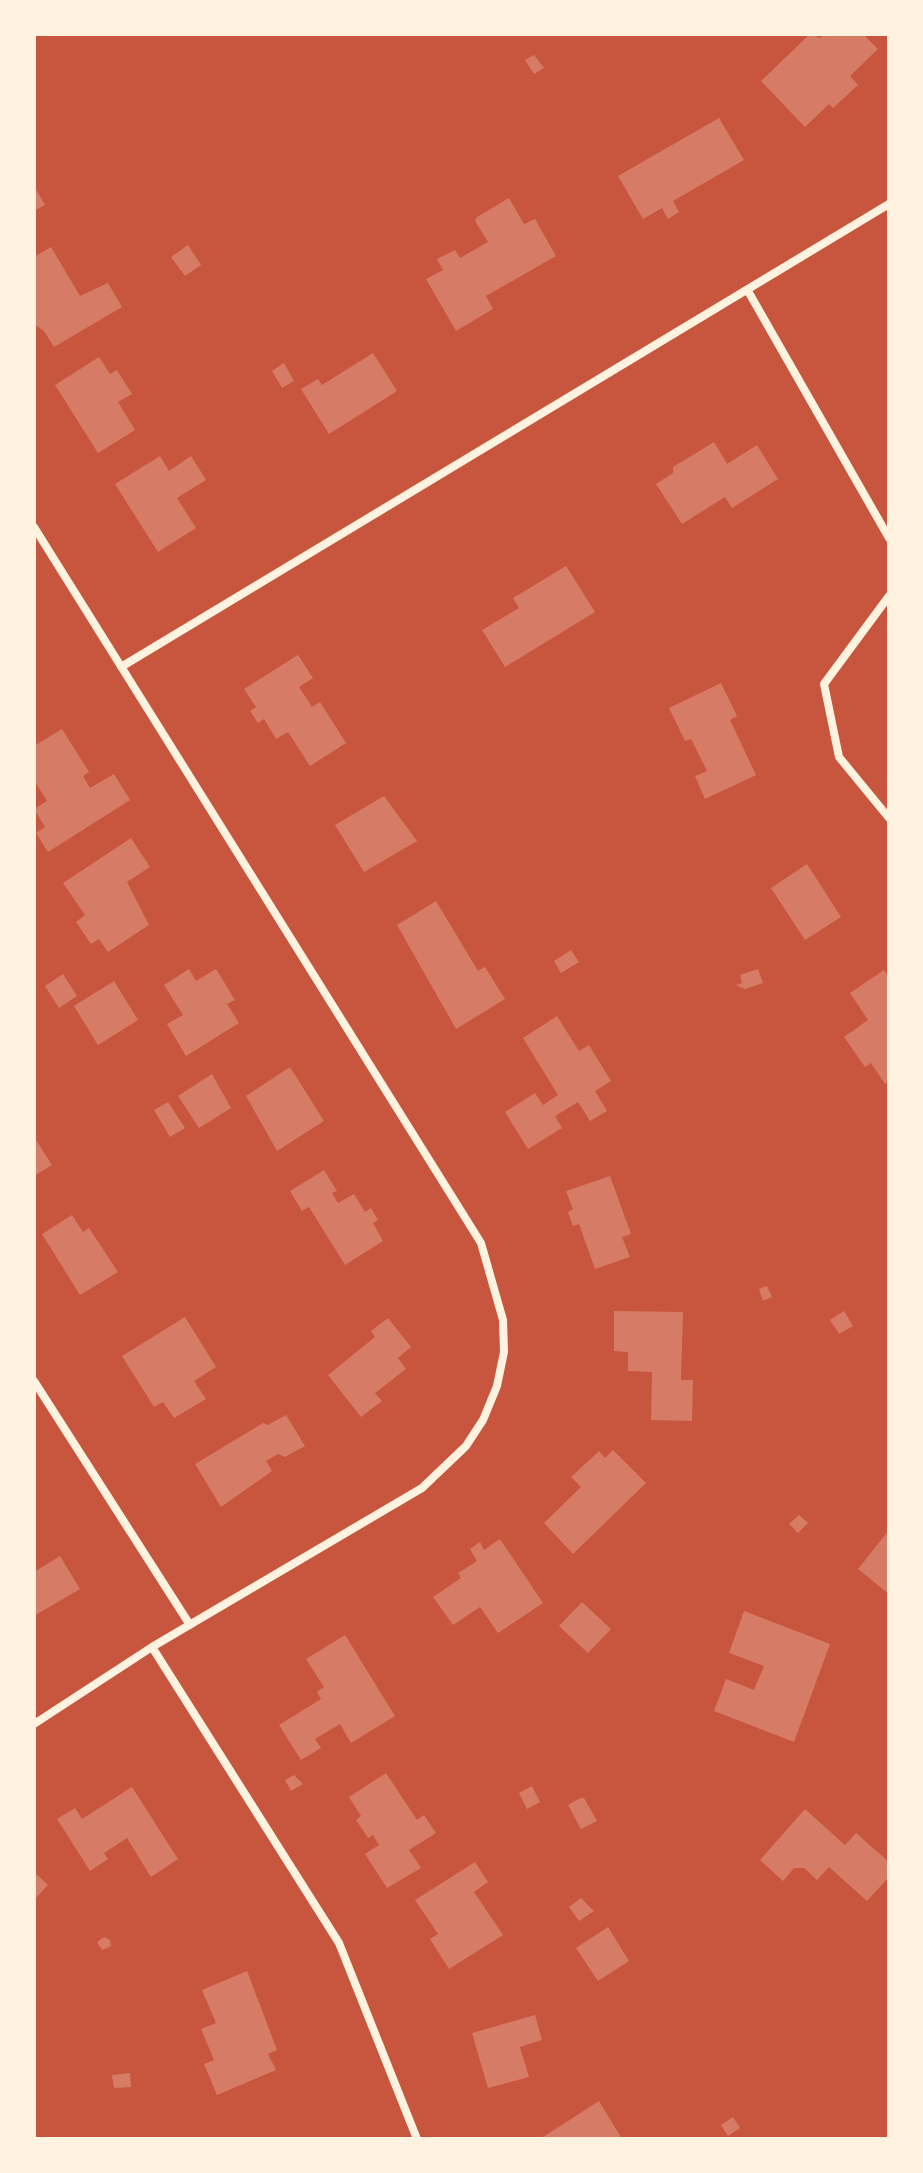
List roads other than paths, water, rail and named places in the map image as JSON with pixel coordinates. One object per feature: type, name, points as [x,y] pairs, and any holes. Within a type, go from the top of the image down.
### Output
[{"type":"street","points":[[121,667],[889,204]]},
{"type":"street","points":[[748,291],[889,538]]},
{"type":"street","points":[[34,527],[481,1243],[503,1320],[504,1352],[497,1386],[483,1420],[446,1469],[422,1488],[152,1647],[34,1724]]},
{"type":"street","points":[[889,596],[824,684],[839,757],[889,818]]},
{"type":"street","points":[[34,1381],[190,1625]]},
{"type":"street","points":[[152,1647],[339,1943],[417,2139]]}]
